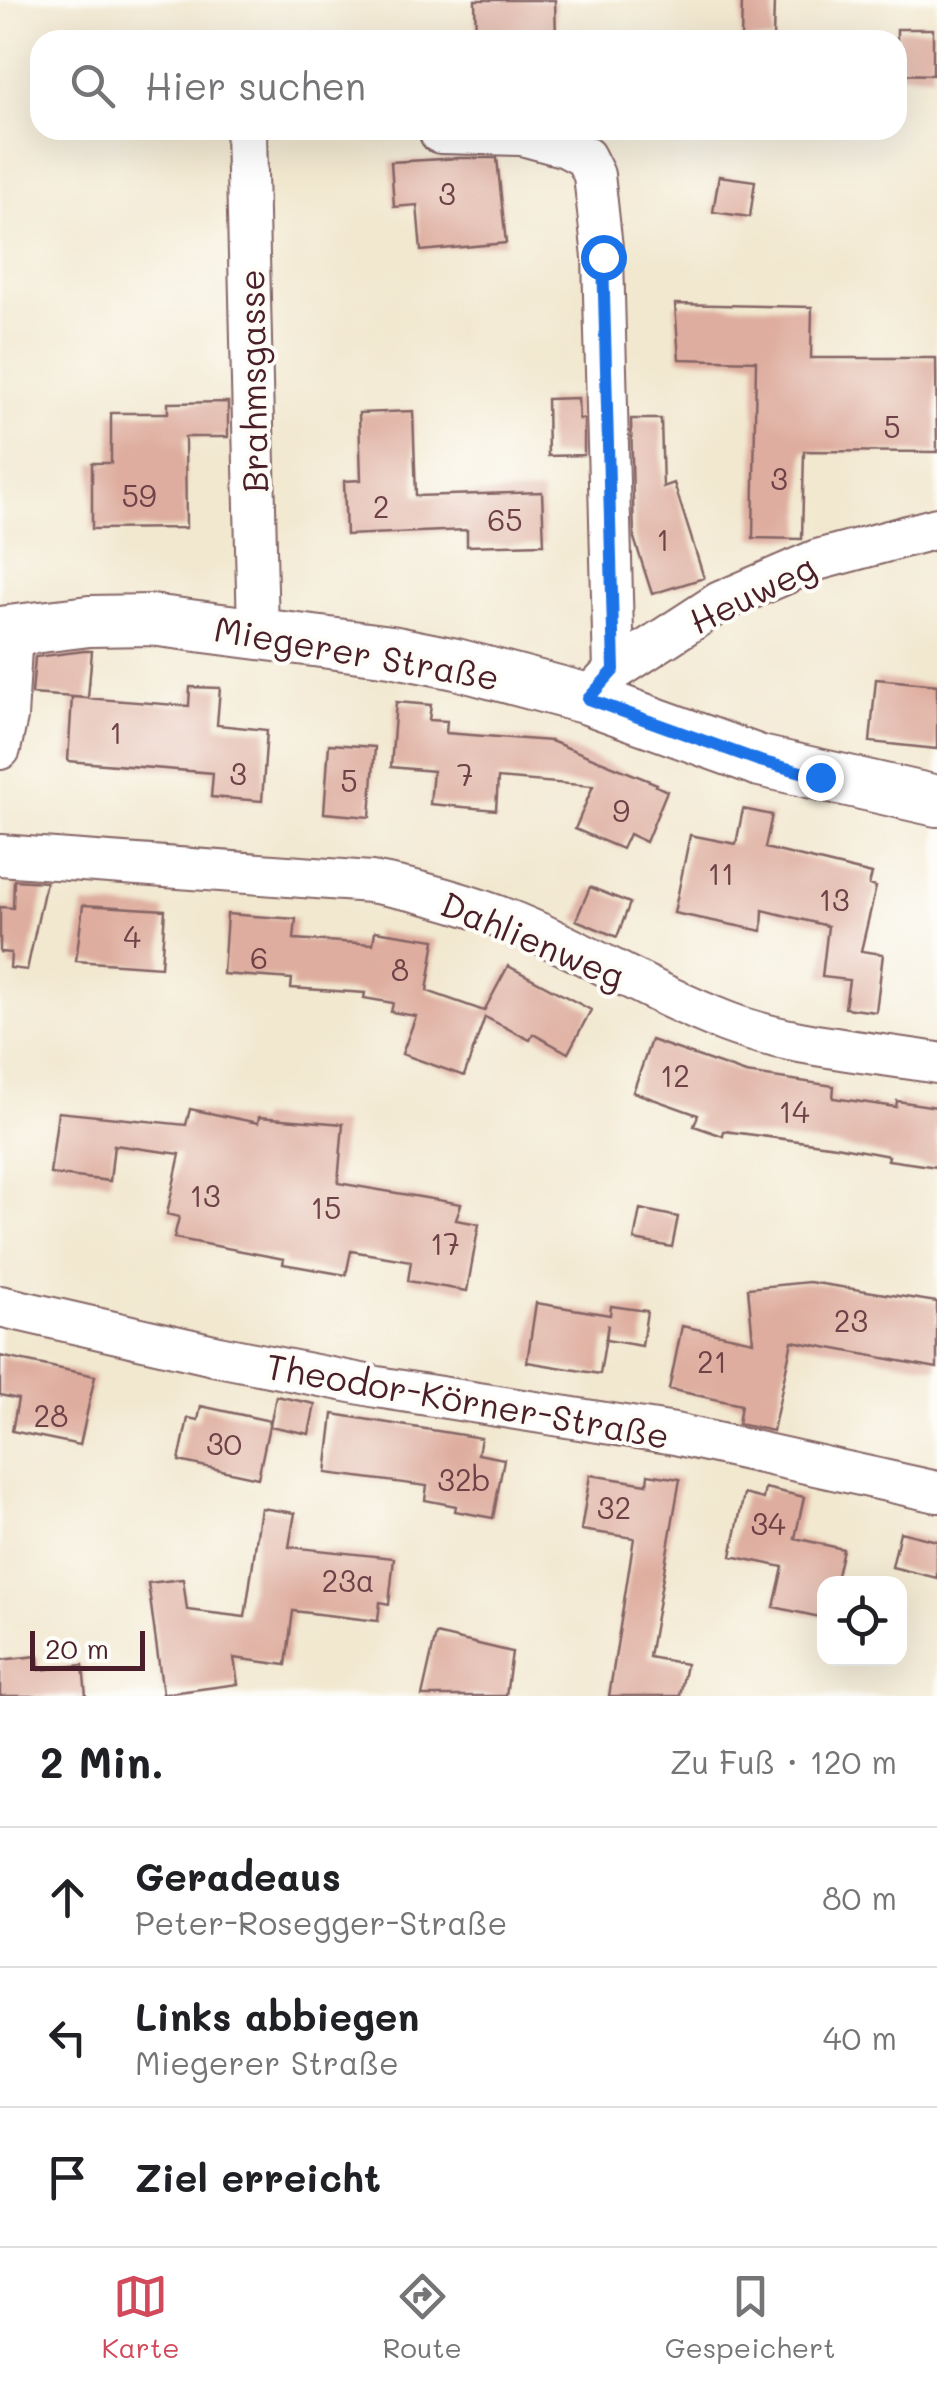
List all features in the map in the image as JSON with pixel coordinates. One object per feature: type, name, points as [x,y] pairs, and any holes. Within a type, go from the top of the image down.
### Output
[{"type":"main road","name":"Miegerer Straße","points":[[6,631],[89,620],[151,620],[258,632],[601,685],[760,761],[937,801]]},
{"type":"street","name":"Brahmsgasse","points":[[246,140],[258,632]]},
{"type":"street","points":[[539,140],[585,156],[594,174],[603,257],[601,685]]},
{"type":"street","name":"Heuweg","points":[[601,685],[720,602],[817,560],[937,528]]},
{"type":"street","points":[[0,749],[7,717],[6,631]]},
{"type":"street","name":"Dahlienweg","points":[[0,855],[409,888],[539,933],[639,984],[728,1023],[764,1034],[937,1063]]},
{"type":"street","name":"Theodor-Körner-Straße","points":[[0,1306],[271,1366],[377,1387],[674,1434],[937,1492]]},
{"type":"building","points":[[475,0],[555,0],[556,30],[476,30]]},
{"type":"building","points":[[742,0],[774,0],[773,30],[741,30]]},
{"type":"building","points":[[933,29],[933,75],[907,74],[907,30],[897,30]]},
{"type":"building","points":[[497,158],[506,243],[421,251],[417,205],[394,207],[391,162]]},
{"type":"building","points":[[719,176],[755,181],[750,217],[713,212]]},
{"type":"building","points":[[675,304],[812,307],[811,358],[936,358],[937,452],[804,451],[802,539],[753,538],[756,361],[679,359]]},
{"type":"building","points":[[578,398],[579,419],[584,419],[584,455],[548,456],[547,399]]},
{"type":"building","points":[[228,402],[228,437],[185,437],[186,528],[92,529],[92,463],[111,463],[111,413],[168,413],[168,403]]},
{"type":"building","points":[[413,411],[416,496],[542,492],[544,544],[467,546],[467,530],[346,535],[344,481],[361,480],[359,413]]},
{"type":"building","points":[[631,419],[661,419],[663,487],[674,483],[704,578],[652,594],[634,538]]},
{"type":"building","points":[[92,651],[88,698],[32,694],[35,657]]},
{"type":"building","points":[[876,679],[937,685],[937,749],[870,742]]},
{"type":"building","points":[[190,687],[220,688],[217,725],[267,730],[262,801],[211,797],[213,773],[68,761],[72,697],[189,706]]},
{"type":"building","points":[[396,702],[431,705],[429,720],[447,721],[446,733],[551,741],[657,784],[667,791],[646,842],[629,834],[622,849],[575,829],[593,786],[498,778],[496,810],[430,804],[433,771],[391,767]]},
{"type":"building","points":[[329,744],[375,747],[370,817],[324,813]]},
{"type":"building","points":[[743,809],[772,815],[765,848],[872,874],[869,885],[876,887],[861,951],[883,954],[876,1012],[845,1008],[849,980],[822,977],[828,926],[763,910],[762,931],[674,913],[690,835],[736,844]]},
{"type":"building","points":[[14,880],[46,882],[27,970],[10,968],[11,953],[0,952],[0,907],[13,908]]},
{"type":"building","points":[[590,887],[630,903],[617,937],[576,920]]},
{"type":"building","points":[[83,905],[165,910],[161,967],[76,961]]},
{"type":"building","points":[[227,914],[296,919],[294,939],[373,944],[375,931],[435,940],[427,991],[484,1011],[508,966],[591,1010],[568,1053],[533,1034],[530,1040],[485,1017],[464,1076],[402,1054],[416,1016],[391,1012],[393,1003],[364,998],[365,993],[291,988],[292,979],[223,974]]},
{"type":"building","points":[[651,1040],[746,1073],[834,1086],[833,1098],[896,1107],[897,1101],[937,1107],[937,1167],[888,1160],[889,1156],[836,1146],[724,1131],[723,1136],[694,1126],[698,1115],[633,1092]]},
{"type":"building","points":[[190,1109],[258,1123],[259,1117],[343,1124],[338,1183],[461,1204],[456,1220],[479,1224],[467,1291],[408,1281],[411,1261],[351,1251],[346,1275],[174,1238],[179,1217],[167,1214],[180,1154],[114,1145],[110,1181],[50,1174],[58,1112],[186,1125]]},
{"type":"building","points":[[640,1209],[678,1217],[672,1247],[634,1240]]},
{"type":"building","points":[[809,1282],[937,1302],[937,1368],[792,1341],[773,1431],[738,1424],[741,1405],[669,1389],[682,1326],[753,1341],[748,1288]]},
{"type":"building","points":[[536,1303],[610,1315],[611,1306],[647,1311],[642,1346],[606,1340],[608,1324],[600,1374],[527,1362]]},
{"type":"building","points":[[0,1356],[95,1376],[80,1445],[12,1431],[18,1399],[0,1395]]},
{"type":"building","points":[[276,1396],[315,1404],[309,1434],[270,1426]]},
{"type":"building","points":[[201,1406],[270,1421],[258,1478],[179,1461],[188,1418],[198,1420]]},
{"type":"building","points":[[333,1414],[481,1438],[478,1454],[504,1459],[493,1518],[425,1500],[427,1486],[326,1473]]},
{"type":"building","points":[[648,1474],[680,1479],[649,1657],[686,1664],[680,1696],[609,1696],[634,1538],[581,1530],[590,1475],[647,1484]]},
{"type":"building","points":[[765,1488],[804,1497],[795,1538],[843,1549],[837,1576],[817,1576],[817,1616],[774,1607],[783,1567],[731,1556],[744,1494],[763,1499]]},
{"type":"building","points":[[261,1508],[295,1513],[289,1547],[394,1558],[389,1604],[380,1602],[378,1621],[293,1611],[286,1665],[234,1658],[238,1684],[163,1694],[148,1583],[183,1579],[187,1610],[245,1617]]},
{"type":"building","points":[[900,1532],[937,1541],[937,1578],[892,1567]]},
{"type":"building","points":[[436,1634],[512,1652],[506,1696],[422,1696]]},
{"type":"building","points":[[38,1656],[39,1670],[83,1665],[86,1696],[0,1696],[0,1660]]},
{"type":"route","points":[[603,257],[614,670],[588,699],[760,761],[820,777]]}]
